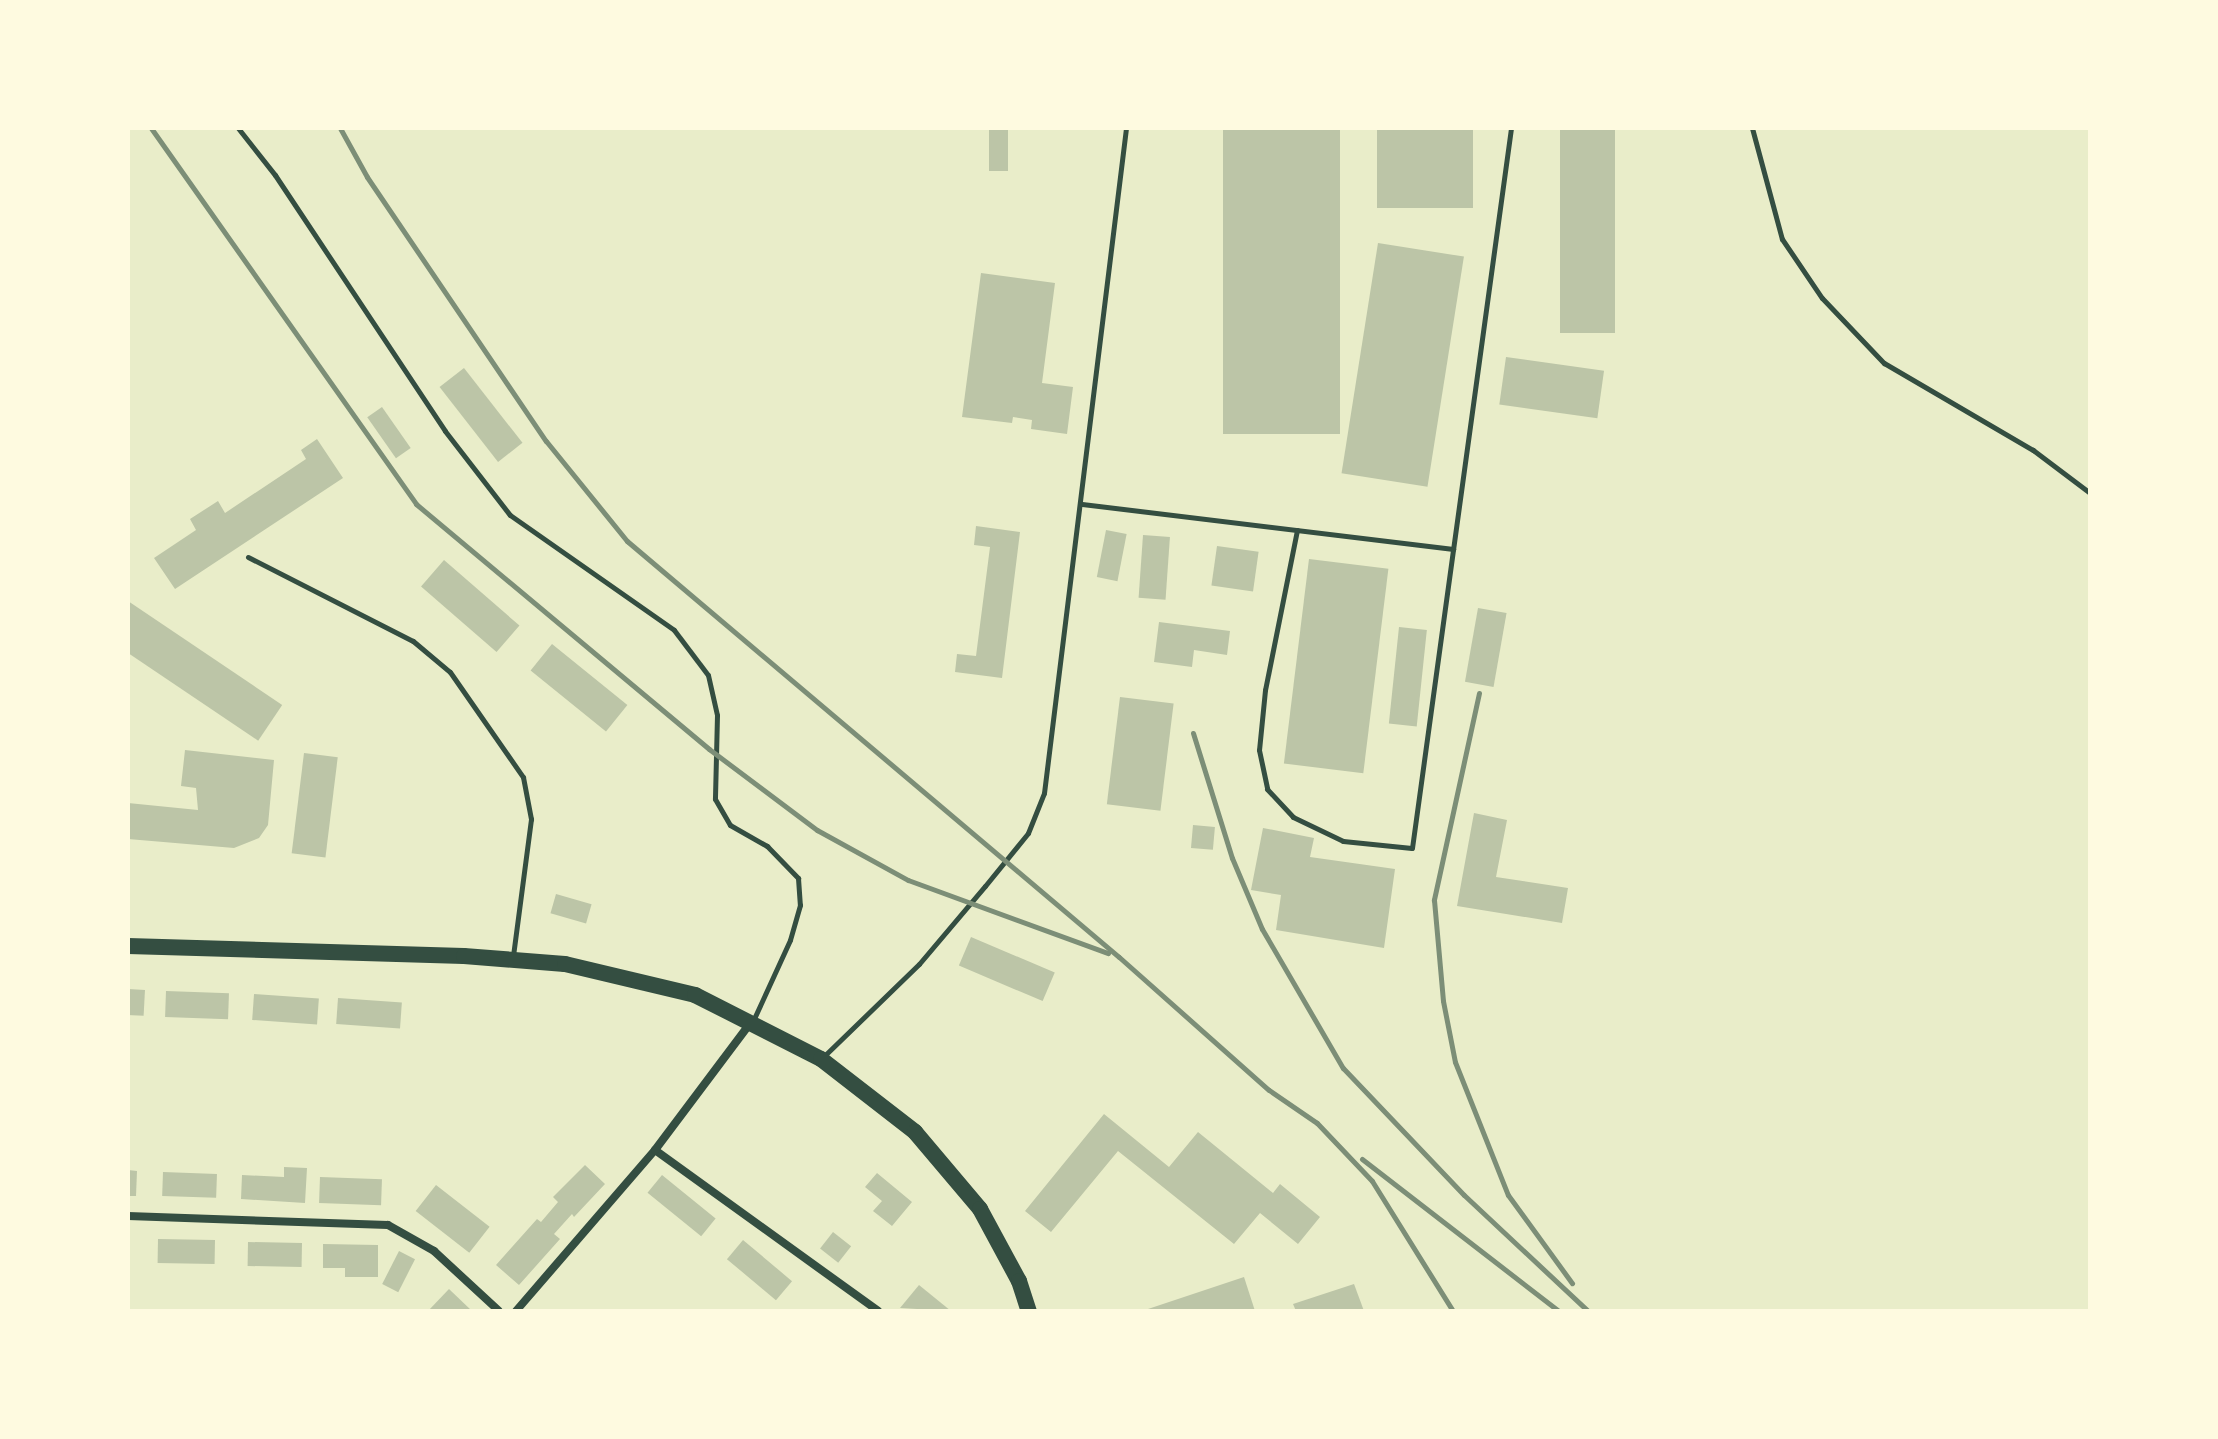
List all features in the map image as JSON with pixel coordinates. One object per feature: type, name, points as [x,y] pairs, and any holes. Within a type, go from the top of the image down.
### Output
[{"type":"highway","points":[[128,946],[512,960],[637,978],[753,1021],[821,1059],[885,1106],[953,1171],[1013,1269],[1029,1311]]},
{"type":"street","points":[[516,1311],[655,1150],[753,1021]]},
{"type":"street","points":[[655,1150],[878,1311]]},
{"type":"street","points":[[128,1216],[388,1225],[434,1251],[499,1311]]},
{"type":"lane","points":[[238,128],[275,175],[445,431],[510,515],[674,630],[708,675],[717,715],[715,799],[730,825],[767,846],[798,878],[800,905],[790,940],[753,1021]]},
{"type":"lane","points":[[821,1059],[919,964],[1028,833],[1044,793],[1126,128]]},
{"type":"lane","points":[[1297,530],[1265,690],[1259,750],[1267,789],[1293,817],[1343,841],[1412,848],[1511,128]]},
{"type":"lane","points":[[1752,128],[1782,239],[1822,298],[1884,363],[2033,450],[2090,493]]},
{"type":"lane","points":[[1082,504],[1453,549]]},
{"type":"lane","points":[[248,557],[413,641],[450,672],[523,777],[531,819],[512,960]]},
{"type":"building","points":[[989,128],[1008,128],[1008,171],[989,171]]},
{"type":"building","points":[[1223,128],[1340,128],[1340,434],[1223,434]]},
{"type":"building","points":[[1377,128],[1473,128],[1473,208],[1377,208]]},
{"type":"building","points":[[1560,128],[1615,128],[1615,333],[1560,333]]},
{"type":"building","points":[[1378,243],[1464,257],[1427,487],[1342,473]]},
{"type":"building","points":[[981,273],[1055,283],[1042,383],[1073,387],[1067,434],[1031,429],[1032,420],[1013,417],[1012,423],[962,417]]},
{"type":"building","points":[[1506,357],[1604,371],[1597,418],[1499,405]]},
{"type":"building","points":[[464,368],[522,443],[498,462],[440,387]]},
{"type":"building","points":[[382,407],[411,448],[396,458],[367,417]]},
{"type":"building","points":[[317,439],[343,478],[175,589],[154,558],[196,530],[190,519],[218,501],[225,513],[306,459],[301,450]]},
{"type":"building","points":[[976,526],[1020,532],[1002,678],[955,672],[957,654],[976,656],[990,547],[974,545]]},
{"type":"building","points":[[1106,530],[1127,534],[1117,581],[1097,577]]},
{"type":"building","points":[[1143,535],[1170,537],[1166,600],[1139,598]]},
{"type":"building","points":[[1217,546],[1259,552],[1253,591],[1211,586]]},
{"type":"building","points":[[1309,559],[1388,569],[1363,773],[1284,763]]},
{"type":"building","points":[[444,560],[519,626],[497,652],[421,586]]},
{"type":"building","points":[[128,601],[282,705],[258,741],[128,653]]},
{"type":"building","points":[[1478,608],[1507,613],[1494,687],[1465,682]]},
{"type":"building","points":[[1159,622],[1230,631],[1227,655],[1194,650],[1192,667],[1154,662]]},
{"type":"building","points":[[1399,627],[1427,630],[1417,726],[1389,723]]},
{"type":"building","points":[[552,644],[627,705],[606,731],[531,670]]},
{"type":"building","points":[[1120,697],[1174,704],[1160,811],[1107,804]]},
{"type":"building","points":[[185,750],[274,760],[268,825],[259,838],[234,848],[128,839],[128,803],[198,810],[196,788],[181,786]]},
{"type":"building","points":[[304,753],[338,757],[325,857],[292,853]]},
{"type":"building","points":[[1474,813],[1507,820],[1496,877],[1568,888],[1562,923],[1457,906]]},
{"type":"building","points":[[1193,825],[1215,827],[1213,850],[1191,848]]},
{"type":"building","points":[[1263,828],[1314,838],[1310,857],[1395,869],[1384,948],[1276,930],[1281,895],[1251,890]]},
{"type":"building","points":[[556,894],[592,904],[586,923],[550,913]]},
{"type":"building","points":[[971,937],[1055,973],[1043,1001],[959,966]]},
{"type":"building","points":[[128,989],[145,990],[144,1016],[128,1015]]},
{"type":"building","points":[[166,991],[229,993],[228,1019],[165,1017]]},
{"type":"building","points":[[254,994],[319,999],[317,1024],[252,1020]]},
{"type":"building","points":[[338,998],[402,1002],[400,1028],[336,1024]]},
{"type":"building","points":[[1104,1114],[1169,1167],[1198,1132],[1273,1193],[1280,1184],[1320,1217],[1298,1244],[1260,1213],[1234,1244],[1118,1151],[1051,1232],[1025,1211]]},
{"type":"building","points":[[585,1165],[605,1184],[554,1234],[560,1239],[519,1285],[496,1265],[537,1219],[541,1222],[558,1202],[553,1197]]},
{"type":"building","points":[[284,1167],[307,1168],[305,1203],[241,1199],[242,1175],[284,1177]]},
{"type":"building","points":[[128,1170],[137,1171],[136,1196],[128,1196]]},
{"type":"building","points":[[163,1172],[217,1174],[216,1198],[162,1196]]},
{"type":"building","points":[[877,1173],[912,1202],[892,1226],[873,1211],[882,1201],[865,1187]]},
{"type":"building","points":[[662,1175],[716,1218],[701,1236],[648,1193]]},
{"type":"building","points":[[320,1177],[382,1179],[381,1205],[319,1203]]},
{"type":"building","points":[[436,1185],[490,1227],[469,1253],[416,1211]]},
{"type":"building","points":[[833,1232],[851,1246],[838,1263],[820,1249]]},
{"type":"building","points":[[158,1239],[215,1240],[215,1264],[158,1263]]},
{"type":"building","points":[[743,1240],[792,1281],[776,1300],[727,1259]]},
{"type":"building","points":[[248,1242],[302,1243],[302,1267],[248,1266]]},
{"type":"building","points":[[323,1244],[378,1245],[378,1277],[345,1277],[345,1268],[323,1268]]},
{"type":"building","points":[[399,1251],[415,1259],[398,1292],[382,1284]]},
{"type":"building","points":[[1244,1277],[1255,1311],[1145,1311],[1145,1310]]},
{"type":"building","points":[[1354,1284],[1364,1311],[1296,1311],[1293,1304]]},
{"type":"building","points":[[919,1285],[951,1311],[900,1308]]},
{"type":"building","points":[[449,1289],[472,1311],[428,1311]]},
{"type":"railway","points":[[151,128],[416,504],[709,749],[817,830],[908,880],[1108,953]]},
{"type":"railway","points":[[340,128],[367,177],[546,441],[627,541],[1119,957],[1269,1090],[1317,1123],[1372,1181],[1453,1311]]},
{"type":"railway","points":[[1479,693],[1434,900],[1443,1001],[1455,1062],[1508,1195],[1572,1283]]},
{"type":"railway","points":[[1193,733],[1232,858],[1262,929],[1343,1068],[1464,1195],[1588,1311]]},
{"type":"railway","points":[[1362,1159],[1559,1311]]}]
